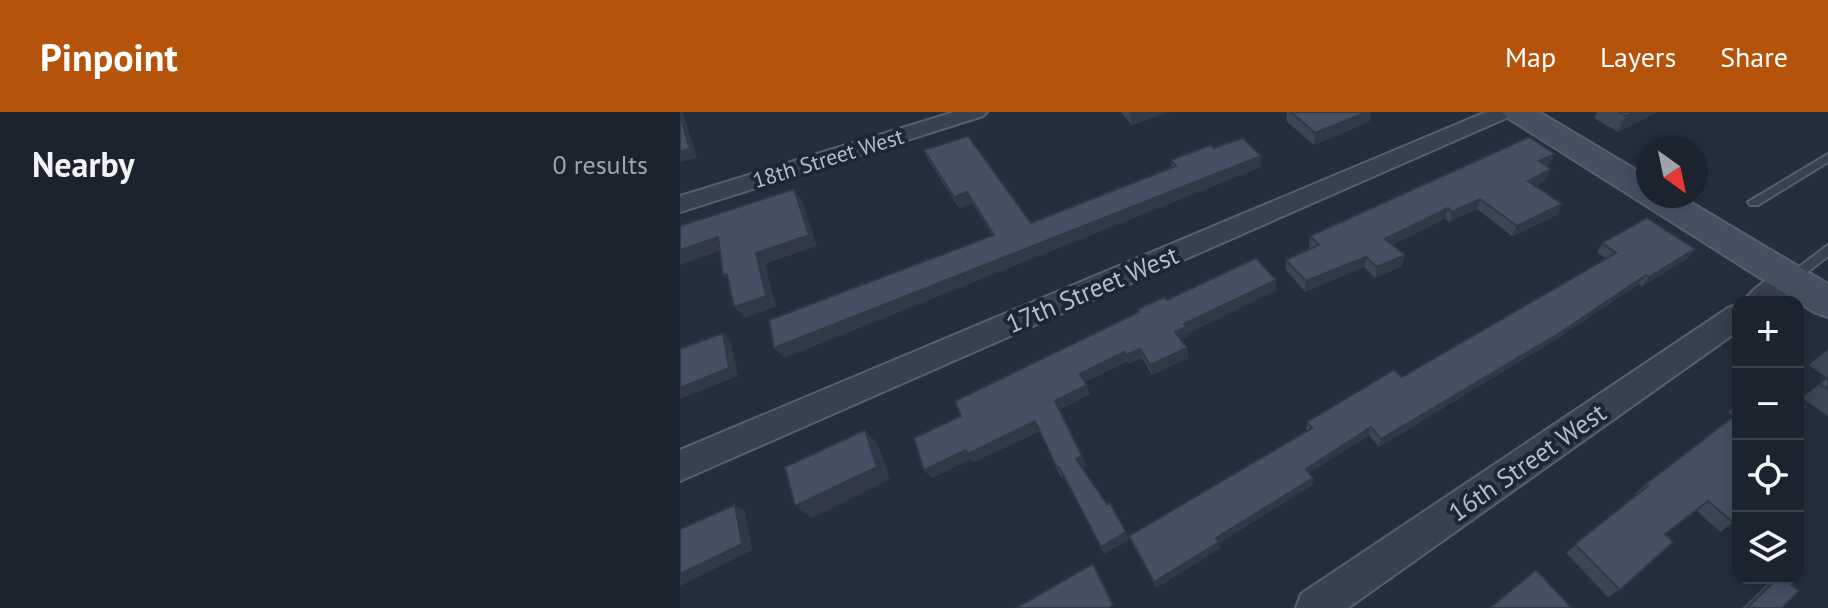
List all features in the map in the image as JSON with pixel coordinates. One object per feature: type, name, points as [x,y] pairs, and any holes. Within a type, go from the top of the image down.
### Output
[{"type":"street","name":"18th Street West","points":[[680,204],[976,112]]},
{"type":"street","name":"17th Street West","points":[[680,466],[1504,112]]},
{"type":"street","points":[[1518,112],[1636,185]]},
{"type":"street","points":[[1675,208],[1828,302]]},
{"type":"street","points":[[1767,296],[1791,279]]},
{"type":"street","name":"16th Street West","points":[[1315,608],[1732,320]]},
{"type":"lane","points":[[1754,202],[1827,160]]},
{"type":"lane","points":[[1791,279],[1828,249]]},
{"type":"building","points":[[1291,112],[1367,112],[1315,133]]},
{"type":"building","points":[[680,116],[690,149],[680,152]]},
{"type":"building","points":[[968,136],[1031,223],[1176,166],[1171,160],[1211,145],[1214,148],[1243,138],[1261,156],[774,348],[769,320],[994,235],[967,192],[954,197],[924,150]]},
{"type":"building","points":[[1529,137],[1555,154],[1539,161],[1551,169],[1528,181],[1562,204],[1517,226],[1480,199],[1452,212],[1448,208],[1385,239],[1405,255],[1377,267],[1366,257],[1306,281],[1286,260],[1319,245],[1310,236]]},
{"type":"building","points":[[794,189],[809,235],[756,253],[766,296],[734,307],[727,274],[723,275],[718,237],[680,250],[680,226]]},
{"type":"building","points":[[1647,218],[1695,249],[1649,277],[1646,275],[1558,334],[1381,439],[1371,427],[1306,469],[1313,478],[1216,538],[1219,542],[1154,582],[1129,536],[1312,428],[1307,422],[1394,370],[1402,377],[1616,253],[1602,243]]},
{"type":"building","points":[[1256,258],[1276,280],[1184,324],[1186,327],[1175,332],[1187,348],[1150,365],[1140,349],[1126,355],[1124,352],[1080,374],[1087,385],[1055,401],[1082,456],[1076,459],[1107,504],[1110,503],[1126,532],[1101,547],[1035,421],[968,454],[966,450],[924,470],[914,438],[961,416],[955,401],[1139,312],[1138,309],[1165,297],[1167,300]]},
{"type":"building","points":[[723,333],[729,368],[680,388],[680,349]]},
{"type":"building","points":[[1828,377],[1828,389],[1820,384]]},
{"type":"building","points":[[1732,418],[1732,521],[1708,501],[1665,534],[1673,542],[1620,590],[1575,544],[1648,486],[1646,484]]},
{"type":"building","points":[[865,430],[877,467],[795,506],[785,467]]},
{"type":"building","points":[[735,505],[742,544],[680,574],[680,529]]},
{"type":"building","points":[[1093,564],[1113,605],[1109,608],[1016,608]]},
{"type":"building","points":[[1536,570],[1572,608],[1490,608]]},
{"type":"building","points":[[1772,584],[1790,584],[1799,591],[1782,608],[1747,608]]}]
